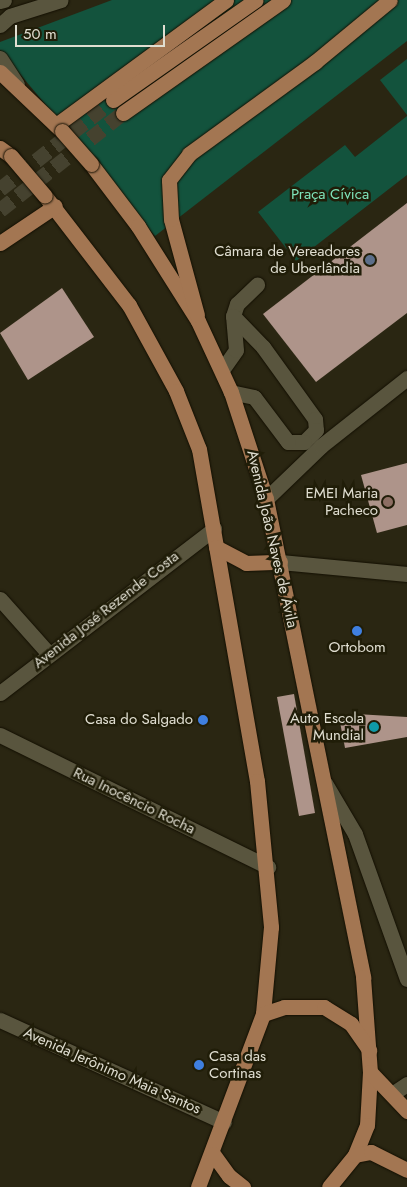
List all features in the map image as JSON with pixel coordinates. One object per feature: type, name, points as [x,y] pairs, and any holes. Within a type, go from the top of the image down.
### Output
[{"type":"main road","points":[[59,128],[226,0]]},
{"type":"main road","points":[[113,100],[256,0]]},
{"type":"main road","points":[[123,113],[283,0]]},
{"type":"main road","points":[[198,321],[191,282],[171,219],[169,180],[189,154],[315,62],[390,0]]},
{"type":"main road","name":"Avenida João Naves de Ávila","points":[[0,72],[59,128],[91,164],[138,226],[198,321],[232,392],[266,499],[363,978],[370,1051],[370,1072],[366,1125],[355,1155]]},
{"type":"main road","points":[[5,152],[50,201],[129,306],[176,391],[199,450],[214,529],[268,866],[271,927],[263,1014],[213,1154],[198,1187]]},
{"type":"main road","points":[[0,243],[50,201]]},
{"type":"main road","points":[[216,547],[246,563],[280,562]]},
{"type":"main road","points":[[263,1014],[284,1007],[324,1007],[351,1024],[370,1051]]},
{"type":"main road","points":[[370,1072],[407,1111]]},
{"type":"main road","points":[[328,1187],[355,1155],[371,1152],[407,1170]]},
{"type":"main road","points":[[213,1154],[229,1176],[243,1187]]},
{"type":"street","points":[[0,1],[4,0]]},
{"type":"street","points":[[0,26],[10,16],[61,0]]},
{"type":"street","points":[[0,58],[26,97]]},
{"type":"street","points":[[222,370],[234,355],[233,316],[238,304],[257,285]]},
{"type":"street","points":[[233,316],[248,331],[315,419],[323,432],[321,446]]},
{"type":"street","points":[[235,342],[239,333],[248,331]]},
{"type":"street","points":[[266,499],[321,446],[407,378]]},
{"type":"street","points":[[232,392],[254,397],[288,442],[296,444],[310,439],[316,430],[315,419]]},
{"type":"street","name":"Avenida José Rezende Costa","points":[[0,693],[214,529]]},
{"type":"street","points":[[280,562],[407,574]]},
{"type":"street","points":[[0,599],[49,654]]},
{"type":"street","name":"Rua Inocêncio Rocha","points":[[0,735],[268,866]]},
{"type":"street","points":[[322,779],[355,834],[407,979]]},
{"type":"street","name":"Avenida Jerônimo Maia Santos","points":[[0,1020],[224,1122]]},
{"type":"street","points":[[392,1094],[407,1084]]},
{"type":"green space","points":[[112,0],[407,0],[407,41],[155,236],[0,50],[0,42]]},
{"type":"green space","points":[[407,59],[407,115],[380,80]]},
{"type":"green space","name":"Praça Cívica","points":[[407,116],[407,175],[296,261],[258,212],[345,145],[355,157]]},
{"type":"building","name":"Câmara de Vereadores de Uberlândia","points":[[407,203],[407,313],[316,382],[263,314]]},
{"type":"building","points":[[62,288],[94,337],[28,380],[0,333]]},
{"type":"building","name":"EMEI Maria Pacheco","points":[[407,463],[407,525],[377,533],[361,475]]},
{"type":"building","points":[[294,694],[315,813],[299,816],[277,697]]},
{"type":"building","name":"Auto Escola Mundial","points":[[356,714],[407,717],[407,737],[345,748],[339,717]]},
{"type":"tunnel","points":[[0,189],[113,100]]},
{"type":"tunnel","points":[[0,210],[123,113]]},
{"type":"place","name":"Câmara de Vereadores de Uberlândia","points":[[370,260]]},
{"type":"place","name":"EMEI Maria Pacheco","points":[[388,502]]},
{"type":"place","name":"Ortobom","points":[[357,631]]},
{"type":"place","name":"Casa do Salgado","points":[[203,720]]},
{"type":"place","name":"Auto Escola Mundial","points":[[374,727]]},
{"type":"place","name":"Casa das Cortinas","points":[[199,1065]]}]
